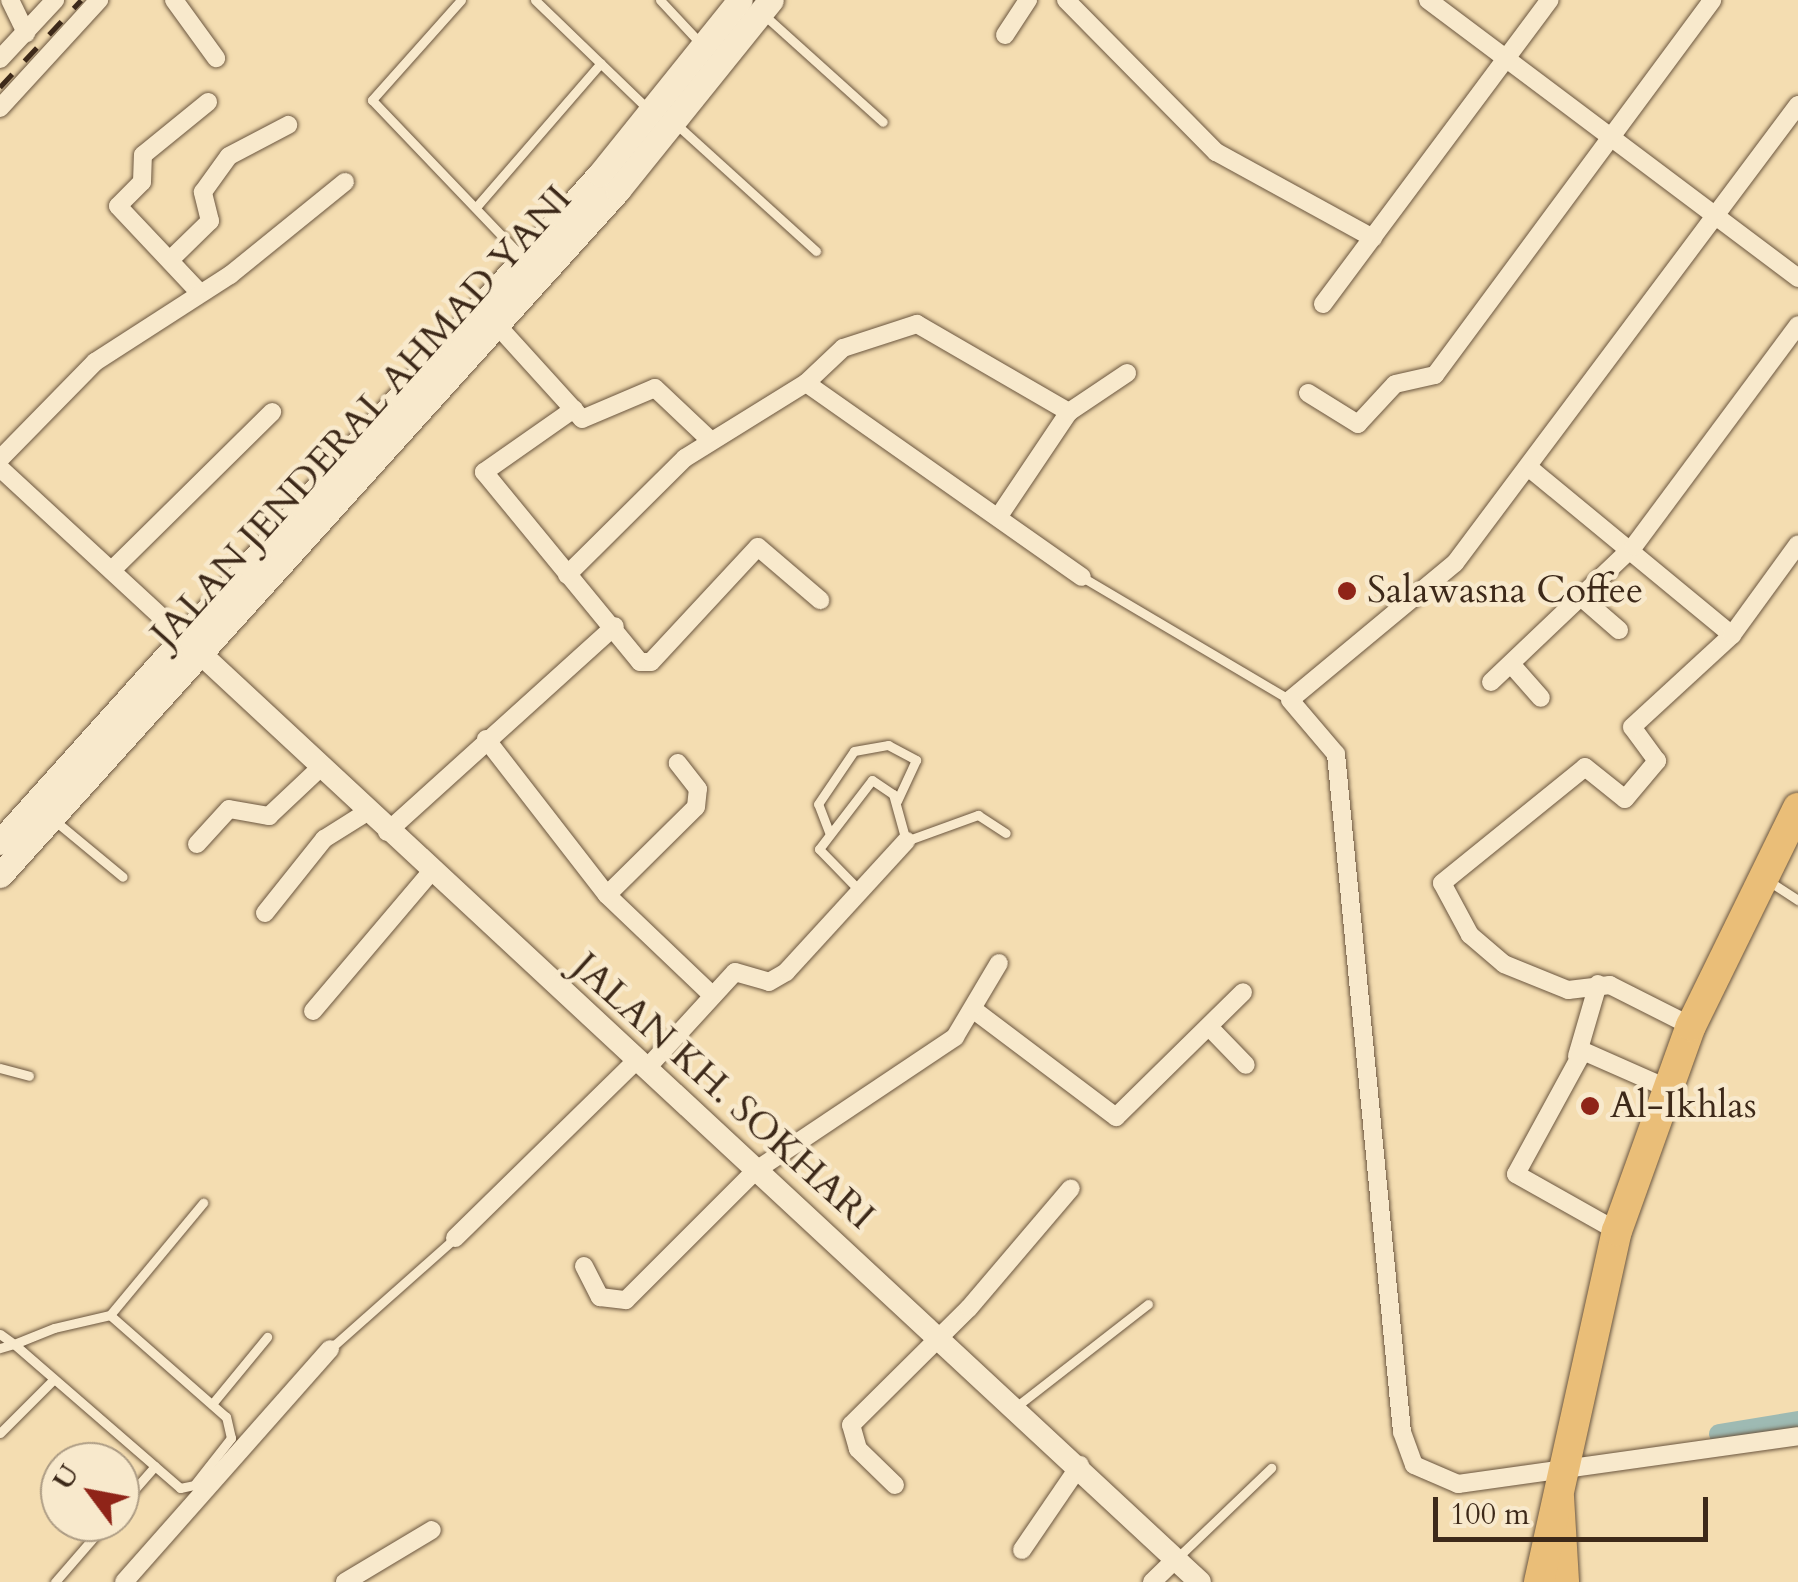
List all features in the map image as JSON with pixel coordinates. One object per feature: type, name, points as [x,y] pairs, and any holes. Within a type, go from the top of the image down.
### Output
[{"type":"highway","points":[[1539,1582],[1617,1231],[1692,1026],[1760,876],[1798,808]]},
{"type":"highway","points":[[1559,1483],[1564,1582]]},
{"type":"main road","name":"JALAN JENDERAL AHMAD YANI","points":[[662,117],[704,46],[758,4]]},
{"type":"main road","name":"JALAN JENDERAL AHMAD YANI","points":[[0,876],[496,324],[758,4]]},
{"type":"main road","name":"JALAN JENDERAL AHMAD YANI","points":[[5,826],[522,256],[609,182]]},
{"type":"street","points":[[10,0],[26,33]]},
{"type":"street","points":[[0,60],[55,0]]},
{"type":"street","points":[[0,108],[99,0]]},
{"type":"street","points":[[174,0],[216,58]]},
{"type":"street","points":[[1005,36],[1028,0]]},
{"type":"street","points":[[1066,0],[1216,152],[1372,238]]},
{"type":"street","points":[[1428,0],[1611,144],[1798,278]]},
{"type":"street","points":[[1323,304],[1550,0]]},
{"type":"street","points":[[1308,393],[1358,424],[1395,384],[1435,375],[1611,144],[1712,0]]},
{"type":"street","points":[[199,292],[118,206],[142,182],[143,156],[208,102]]},
{"type":"street","points":[[1798,105],[1532,471],[1455,563],[1290,700],[1336,754],[1402,1432],[1429,1478],[1559,1483],[1798,1436]]},
{"type":"street","points":[[170,260],[210,221],[203,192],[229,156],[288,125]]},
{"type":"street","points":[[0,459],[95,362],[199,292],[345,182]]},
{"type":"street","points":[[496,324],[574,409],[588,419],[655,388],[710,440]]},
{"type":"street","points":[[567,575],[710,440],[806,383],[843,348],[923,324],[1069,412]]},
{"type":"street","points":[[1491,682],[1634,546],[1798,325]]},
{"type":"street","points":[[999,516],[1069,412],[1127,373]]},
{"type":"street","points":[[806,383],[1082,576]]},
{"type":"street","points":[[574,409],[484,472],[567,575],[615,626],[636,659],[650,662],[758,548],[820,600]]},
{"type":"street","points":[[112,570],[272,412]]},
{"type":"street","points":[[0,468],[180,635]]},
{"type":"street","points":[[1532,471],[1634,546],[1732,635]]},
{"type":"street","points":[[1692,1026],[1598,984],[1568,990],[1504,964],[1470,935],[1442,883],[1586,767],[1625,799],[1657,761],[1632,727],[1732,635],[1798,544]]},
{"type":"street","points":[[1582,598],[1619,630]]},
{"type":"street","points":[[387,832],[615,626]]},
{"type":"street","name":"JALAN KH. SOKHARI","points":[[180,635],[429,874],[942,1338],[1200,1582]]},
{"type":"street","points":[[1511,664],[1540,698]]},
{"type":"street","points":[[486,739],[607,895],[713,996]]},
{"type":"street","points":[[607,895],[696,807],[698,788],[678,763]]},
{"type":"street","points":[[197,844],[229,810],[263,820],[320,768]]},
{"type":"street","points":[[265,913],[324,838],[366,812]]},
{"type":"street","points":[[455,1238],[735,972],[770,982],[786,972],[906,841]]},
{"type":"street","points":[[313,1011],[429,874]]},
{"type":"street","points":[[584,1266],[600,1296],[618,1306],[756,1171],[911,1072],[974,1010],[999,963]]},
{"type":"street","points":[[1598,984],[1576,1056],[1516,1178],[1617,1231]]},
{"type":"street","points":[[974,1010],[1116,1117],[1212,1031],[1243,992]]},
{"type":"street","points":[[1212,1031],[1246,1065]]},
{"type":"street","points":[[1576,1056],[1598,1051],[1668,1088]]},
{"type":"street","points":[[895,1484],[858,1448],[851,1425],[942,1338],[1070,1188]]},
{"type":"street","points":[[124,1582],[330,1349]]},
{"type":"street","points":[[1022,1550],[1080,1465]]},
{"type":"street","points":[[345,1582],[432,1530]]},
{"type":"street","points":[[1152,1582],[1176,1559]]},
{"type":"lane","points":[[461,0],[372,100],[522,256]]},
{"type":"lane","points":[[534,0],[816,251]]},
{"type":"lane","points":[[660,0],[704,46]]},
{"type":"lane","points":[[758,4],[884,122]]},
{"type":"lane","points":[[477,206],[601,63]]},
{"type":"lane","points":[[1082,576],[1290,700]]},
{"type":"lane","points":[[828,832],[818,804],[854,751],[888,745],[916,760],[896,801]]},
{"type":"lane","points":[[858,889],[819,849],[828,832],[872,780],[896,801],[906,841],[978,815],[1006,834]]},
{"type":"lane","points":[[52,818],[123,877]]},
{"type":"lane","points":[[1760,876],[1798,900]]},
{"type":"lane","points":[[0,1068],[29,1076]]},
{"type":"lane","points":[[0,1348],[110,1315],[203,1203]]},
{"type":"lane","points":[[330,1349],[455,1238]]},
{"type":"lane","points":[[1016,1406],[1148,1304]]},
{"type":"lane","points":[[0,1334],[180,1488],[194,1484],[231,1438],[212,1404],[110,1315]]},
{"type":"lane","points":[[212,1404],[268,1337]]},
{"type":"lane","points":[[0,1433],[54,1378]]},
{"type":"lane","points":[[140,1483],[155,1466]]},
{"type":"lane","points":[[1176,1559],[1270,1468]]},
{"type":"lane","points":[[55,1582],[90,1542]]},
{"type":"waterway","points":[[1719,1434],[1798,1421]]},
{"type":"railway","points":[[0,87],[81,0]]},
{"type":"place","name":"Salawasna Coffee","points":[[1347,591]]},
{"type":"place","name":"Al-Ikhlas","points":[[1590,1106]]}]
